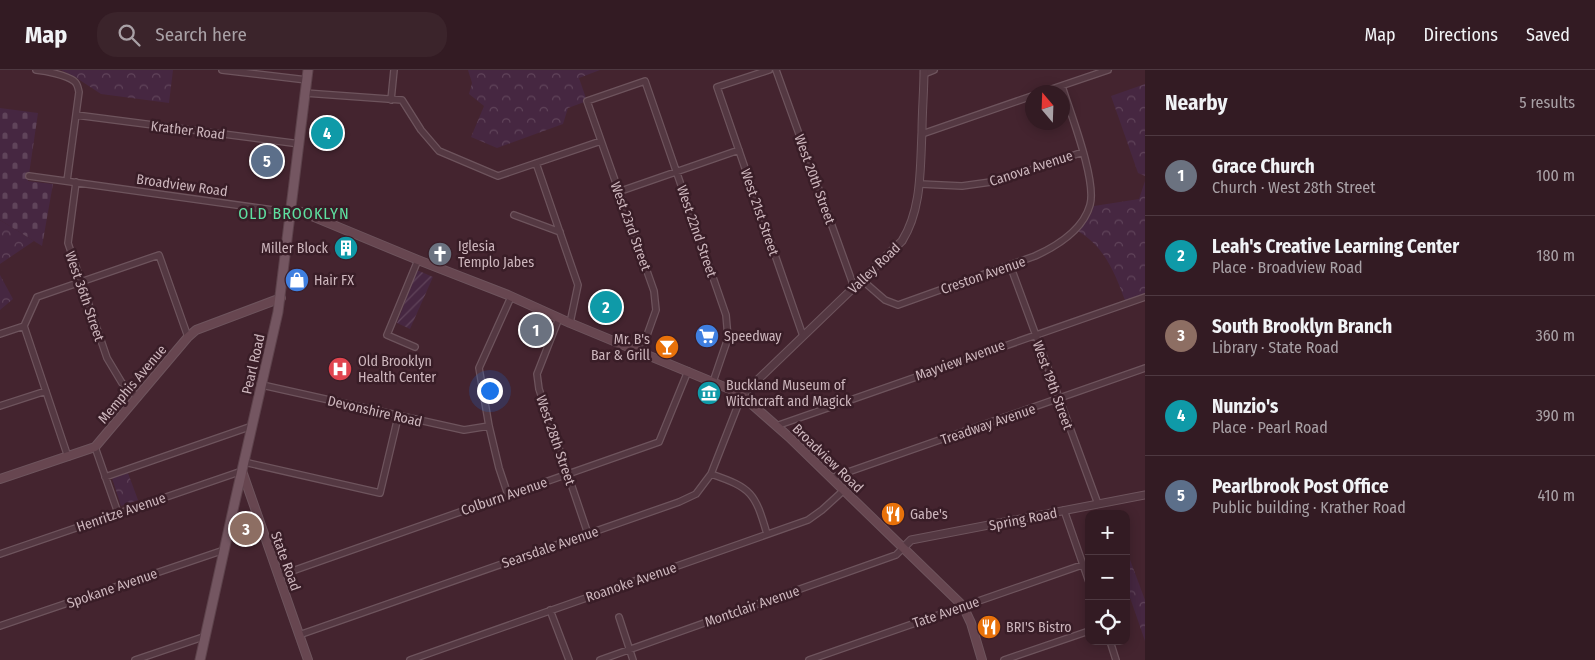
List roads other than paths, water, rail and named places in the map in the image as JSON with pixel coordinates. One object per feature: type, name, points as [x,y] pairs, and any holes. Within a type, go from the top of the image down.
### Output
[{"type":"main road","name":"Pearl Road","points":[[200,660],[281,298],[308,70]]},
{"type":"main road","name":"Broadview Road","points":[[291,212],[302,212],[511,297],[742,395],[844,490],[962,606],[971,622],[982,660]]},
{"type":"main road","name":"Memphis Avenue","points":[[0,479],[95,447],[196,330],[281,298]]},
{"type":"main road","name":"State Road","points":[[243,466],[278,576],[308,660]]},
{"type":"street","points":[[36,70],[70,79],[77,85],[79,92],[67,181]]},
{"type":"street","points":[[222,70],[307,80]]},
{"type":"street","points":[[391,100],[394,70]]},
{"type":"street","name":"West 21st Street","points":[[769,70],[717,87],[802,336]]},
{"type":"street","name":"West 20th Street","points":[[776,70],[854,288]]},
{"type":"street","points":[[924,72],[934,70]]},
{"type":"street","points":[[1065,85],[1108,70]]},
{"type":"street","name":"Valley Road","points":[[742,395],[906,236],[914,217],[920,184],[924,72]]},
{"type":"street","name":"West 22nd Street","points":[[588,101],[645,81],[728,325],[728,338],[712,382]]},
{"type":"street","points":[[305,93],[402,100],[421,130],[439,151],[498,176],[601,141]]},
{"type":"street","points":[[922,134],[1025,98]]},
{"type":"street","name":"West 23rd Street","points":[[588,101],[618,192],[654,291],[656,310],[641,352]]},
{"type":"street","points":[[1070,111],[1083,152]]},
{"type":"street","name":"Krather Road","points":[[76,115],[300,144]]},
{"type":"street","points":[[618,192],[739,150]]},
{"type":"street","name":"Canova Avenue","points":[[920,184],[962,186],[998,181],[1083,152]]},
{"type":"street","name":"Creston Avenue","points":[[862,280],[885,300],[898,305],[1036,256],[1073,232],[1084,219],[1091,204],[1090,186],[1083,152]]},
{"type":"street","points":[[536,163],[578,285],[570,323]]},
{"type":"street","name":"Broadview Road","points":[[29,176],[291,212]]},
{"type":"street","name":"West 36th Street","points":[[76,182],[68,244],[107,358],[122,383],[138,397]]},
{"type":"street","points":[[514,215],[560,232]]},
{"type":"street","points":[[68,457],[24,326],[37,297],[159,255],[188,337]]},
{"type":"street","points":[[415,347],[387,335],[418,260]]},
{"type":"street","name":"West 19th Street","points":[[1010,265],[1098,504]]},
{"type":"street","name":"Mayview Avenue","points":[[776,426],[1145,296]]},
{"type":"street","points":[[508,495],[499,468],[489,426],[480,368],[511,297]]},
{"type":"street","name":"West 28th Street","points":[[559,318],[537,374],[539,389],[588,534]]},
{"type":"street","points":[[0,334],[24,326]]},
{"type":"street","name":"Treadway Avenue","points":[[831,478],[1145,368]]},
{"type":"street","name":"Colburn Avenue","points":[[278,576],[659,442],[688,371]]},
{"type":"street","name":"Devonshire Road","points":[[262,385],[398,417],[464,430],[489,426]]},
{"type":"street","points":[[0,406],[46,391]]},
{"type":"street","name":"Searsdale Avenue","points":[[299,635],[679,502],[696,494],[711,474],[742,395]]},
{"type":"street","points":[[243,466],[380,493],[398,417]]},
{"type":"street","points":[[105,477],[252,426]]},
{"type":"street","points":[[95,447],[118,513]]},
{"type":"street","name":"Henritze Avenue","points":[[0,554],[118,513],[243,466]]},
{"type":"street","points":[[711,474],[742,486],[750,494],[759,506],[767,534]]},
{"type":"street","name":"Roanoke Avenue","points":[[410,660],[808,520],[844,490]]},
{"type":"street","name":"Spring Road","points":[[903,548],[911,540],[1145,495]]},
{"type":"street","points":[[1064,510],[1085,572]]},
{"type":"street","name":"Montclair Avenue","points":[[600,660],[896,555],[903,548]]},
{"type":"street","name":"Spokane Avenue","points":[[0,626],[224,550]]},
{"type":"street","name":"Tate Avenue","points":[[809,660],[1082,564]]},
{"type":"street","points":[[550,610],[569,660]]},
{"type":"street","points":[[619,617],[633,660]]},
{"type":"street","points":[[1004,660],[1085,632]]},
{"type":"street","points":[[135,660],[206,636]]},
{"type":"street","points":[[1111,645],[1116,660]]},
{"type":"place","name":"Nunzio's","points":[[327,133]]},
{"type":"place","name":"Pearlbrook Post Office","points":[[267,161]]},
{"type":"place","name":"Miller Block","points":[[346,248]]},
{"type":"place","name":"Iglesia Templo Jabes","points":[[440,254]]},
{"type":"place","name":"Hair FX","points":[[297,280]]},
{"type":"place","name":"Leah's Creative Learning Center","points":[[606,307]]},
{"type":"place","name":"Grace Church","points":[[536,330]]},
{"type":"place","name":"Speedway","points":[[707,336]]},
{"type":"place","name":"Mr. B's Bar & Grill","points":[[667,347]]},
{"type":"place","name":"Old Brooklyn Health Center","points":[[340,369]]},
{"type":"place","name":"Buckland Museum of Witchcraft and Magick","points":[[709,393]]},
{"type":"place","name":"Gabe's","points":[[893,514]]},
{"type":"place","name":"South Brooklyn Branch","points":[[246,529]]},
{"type":"place","name":"BRI'S Bistro","points":[[989,627]]},
{"type":"district","name":"OLD BROOKLYN","points":[[294,213]]}]
